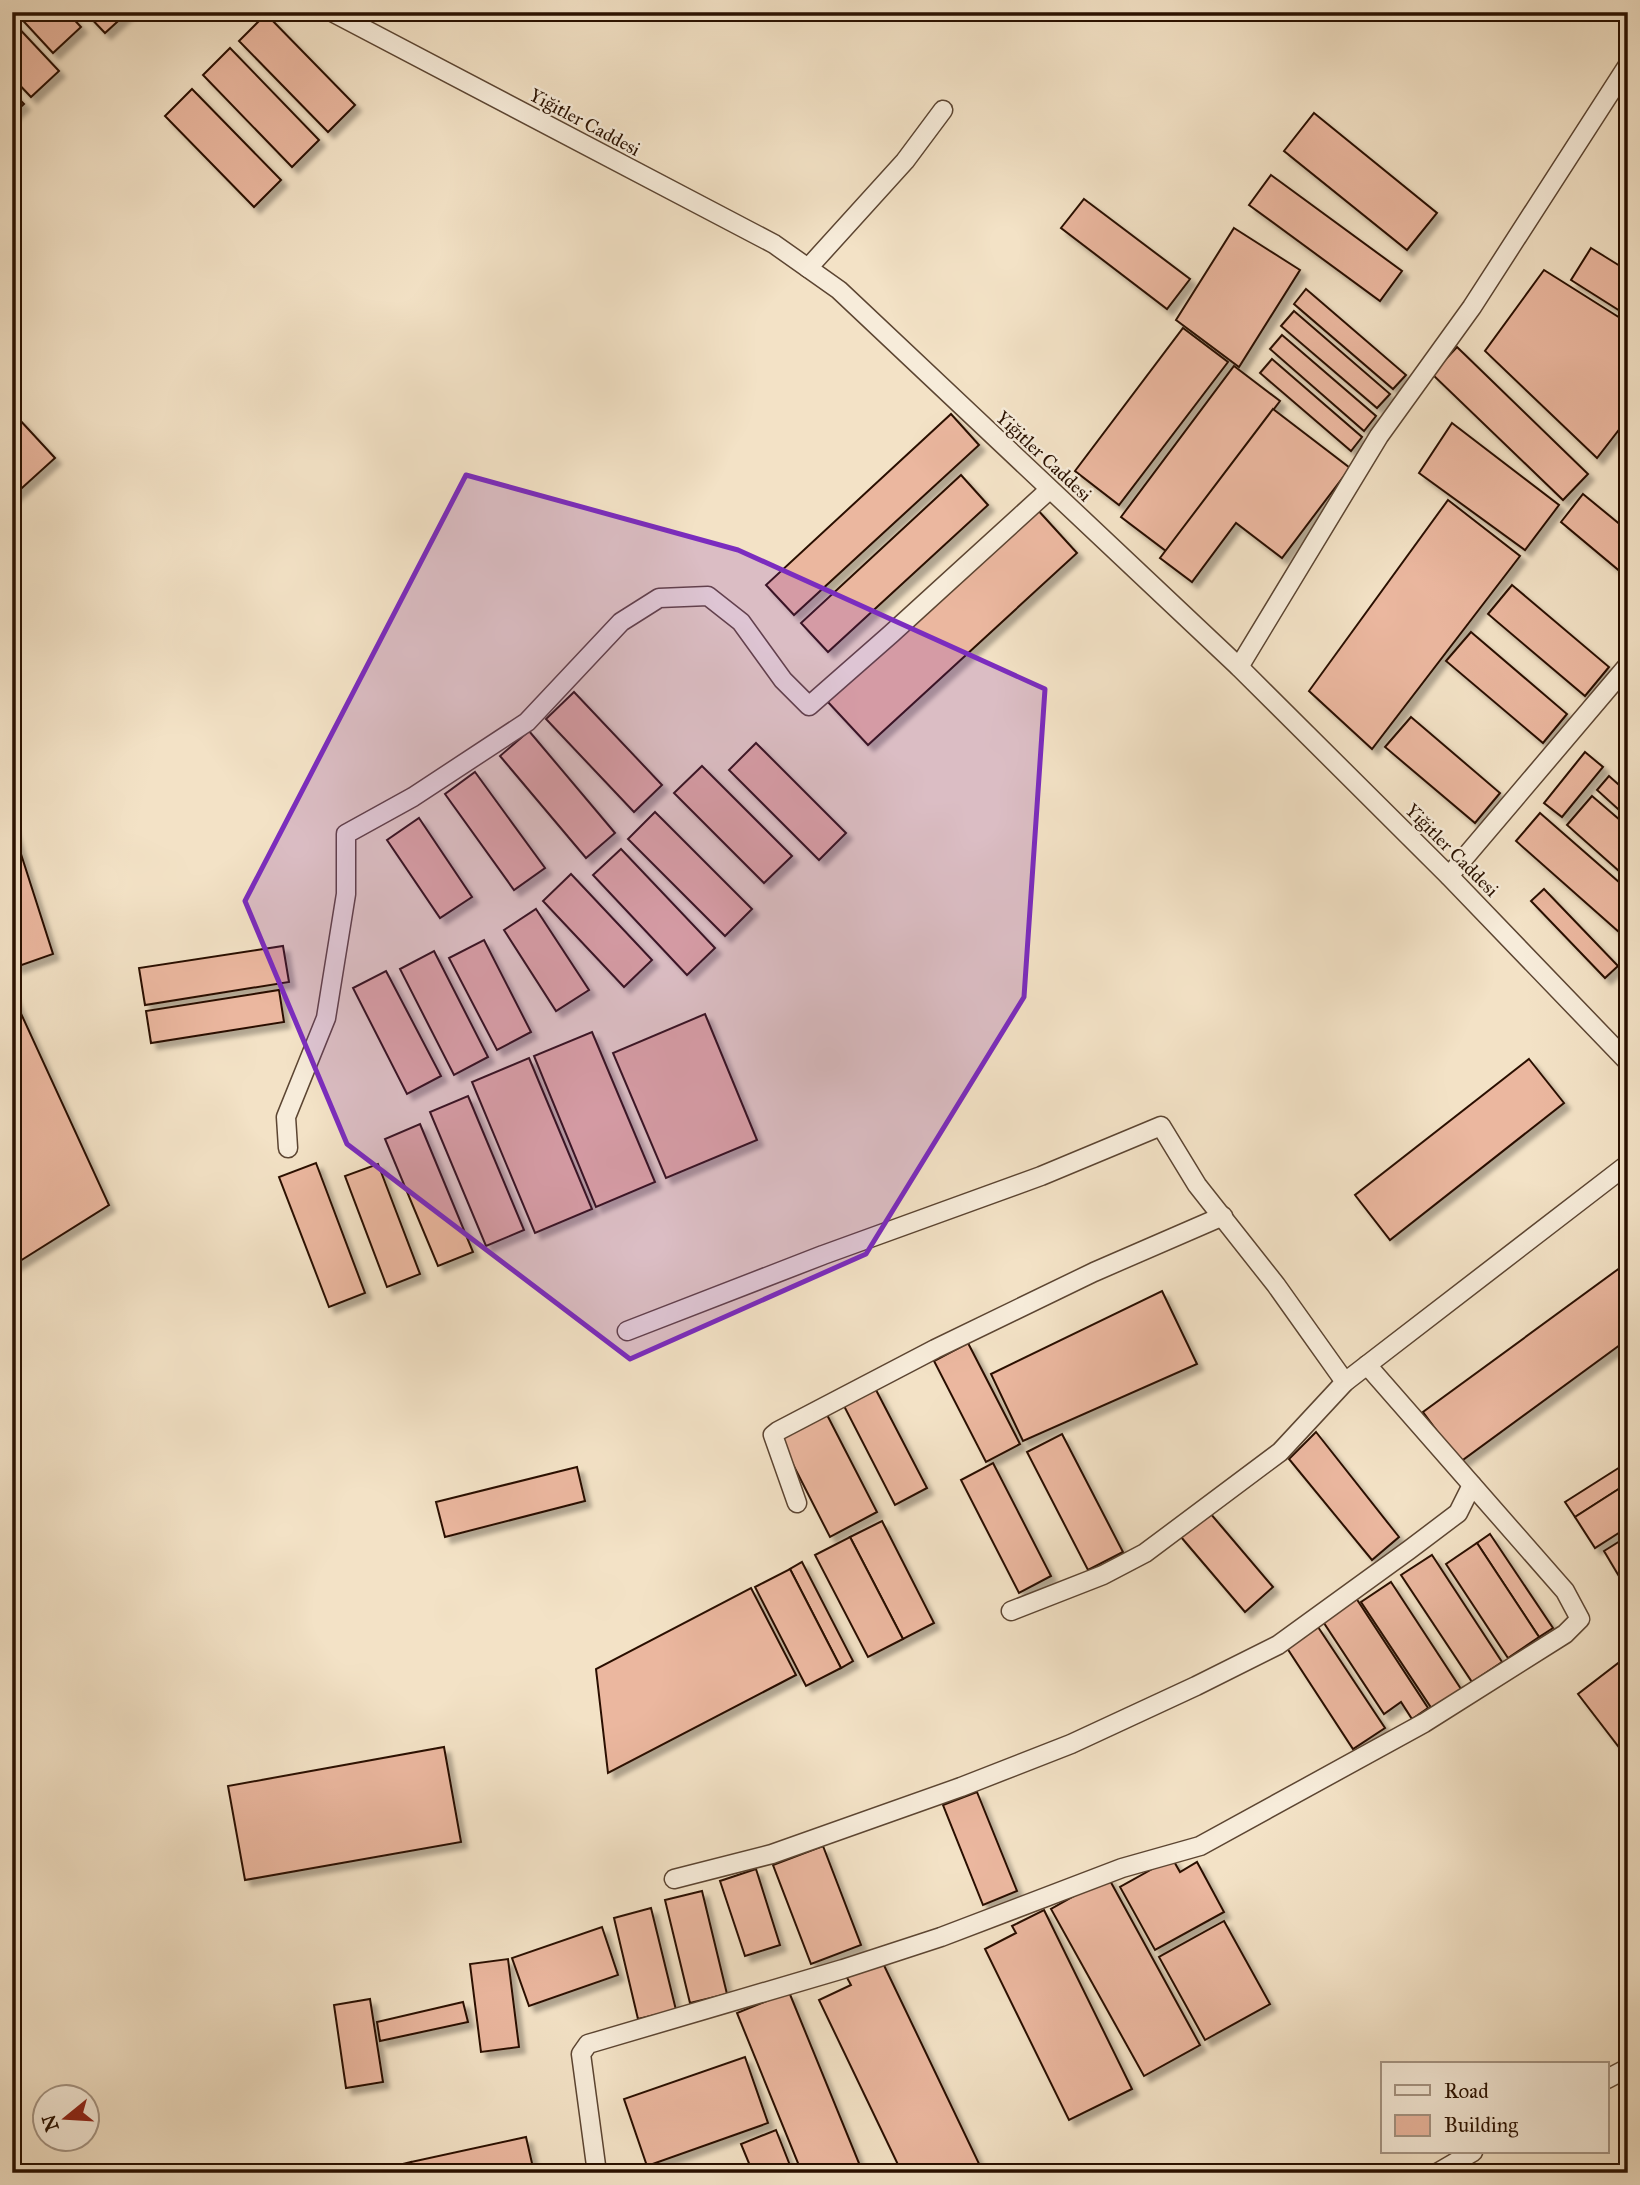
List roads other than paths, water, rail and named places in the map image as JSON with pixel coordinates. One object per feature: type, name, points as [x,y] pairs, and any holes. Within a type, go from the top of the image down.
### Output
[{"type":"street","name":"Yiğitler Caddesi","points":[[332,12],[774,244],[839,290],[1239,667],[1449,876],[1628,1062]]},
{"type":"street","points":[[1239,667],[1379,436],[1472,307],[1628,65]]},
{"type":"street","points":[[808,268],[905,161],[943,110]]},
{"type":"street","points":[[288,1149],[286,1116],[326,1018],[346,894],[345,834],[413,797],[527,722],[621,622],[659,598],[708,596],[741,622],[783,680],[809,706],[1049,490]]},
{"type":"street","points":[[1449,876],[1628,665]]},
{"type":"street","points":[[627,1331],[823,1255],[1041,1177],[1161,1126],[1198,1185],[1276,1285],[1345,1382]]},
{"type":"street","points":[[1011,1611],[1103,1575],[1145,1553],[1280,1452],[1345,1382],[1628,1164]]},
{"type":"street","points":[[797,1503],[773,1435],[778,1431],[935,1349],[1094,1272],[1223,1216]]},
{"type":"street","points":[[597,2173],[581,2054],[588,2044],[843,1969],[941,1937],[1122,1868],[1200,1846],[1424,1723],[1565,1634],[1580,1619],[1565,1591],[1367,1365]]},
{"type":"street","points":[[674,1879],[772,1854],[961,1787],[1072,1744],[1196,1686],[1278,1645],[1458,1513],[1472,1486]]},
{"type":"street","points":[[1608,2079],[1628,2068]]},
{"type":"street","points":[[1437,2173],[1470,2154]]}]
